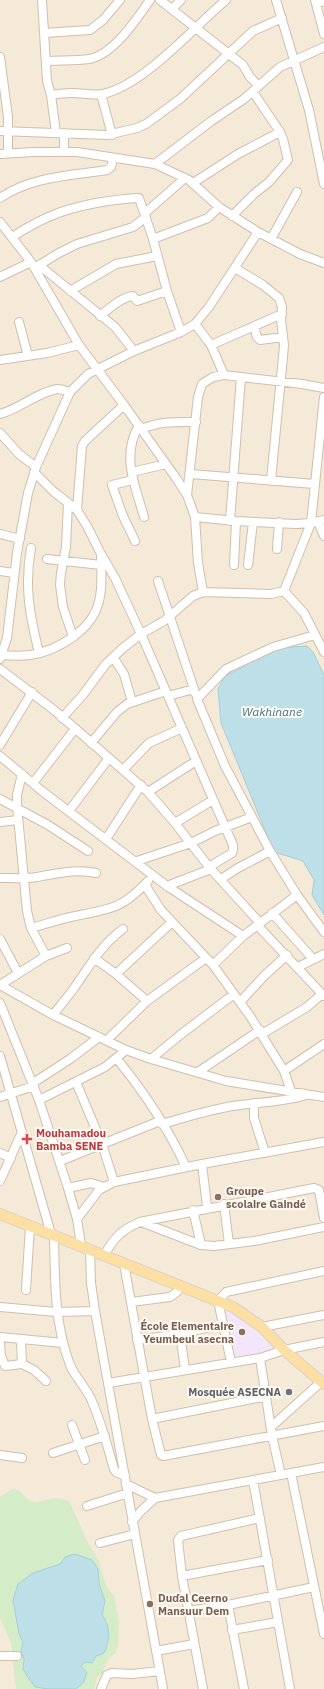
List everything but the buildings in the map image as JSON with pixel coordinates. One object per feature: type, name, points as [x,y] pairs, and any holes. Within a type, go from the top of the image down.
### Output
[{"type":"main road","points":[[0,1214],[233,1307],[262,1327],[284,1350],[323,1383]]},
{"type":"street","points":[[42,0],[47,81],[64,152]]},
{"type":"street","points":[[44,33],[90,30],[103,20],[120,0]]},
{"type":"street","points":[[46,61],[95,58],[109,49],[123,35],[150,0]]},
{"type":"street","points":[[160,0],[243,65],[250,77],[259,86]]},
{"type":"street","points":[[172,9],[181,0]]},
{"type":"street","points":[[51,95],[66,93],[101,94],[112,91],[134,79],[196,28],[226,0]]},
{"type":"street","points":[[276,0],[309,110],[324,184]]},
{"type":"street","points":[[318,2],[324,34]]},
{"type":"street","points":[[4,131],[26,130],[112,135],[137,128],[185,95],[253,31],[282,18]]},
{"type":"street","points":[[155,164],[213,119],[234,107],[280,67],[294,59],[324,47]]},
{"type":"street","points":[[0,57],[6,101],[4,154],[77,152],[155,164],[193,183],[219,207],[258,232],[300,254],[324,263]]},
{"type":"street","points":[[232,216],[254,194],[269,182],[287,162],[285,145],[280,132],[253,92]]},
{"type":"street","points":[[101,94],[112,135]]},
{"type":"street","points":[[193,183],[238,154],[280,132]]},
{"type":"street","points":[[0,198],[15,189],[36,180],[107,170],[111,166],[113,158]]},
{"type":"street","points":[[0,277],[35,265],[77,244],[133,227],[185,178]]},
{"type":"street","points":[[271,239],[297,192]]},
{"type":"street","points":[[12,237],[51,215],[81,206],[137,198],[140,200],[153,239],[167,291],[181,332]]},
{"type":"street","points":[[153,239],[208,218],[219,207]]},
{"type":"street","points":[[0,222],[3,231],[12,237],[35,265],[79,345],[140,427],[187,495],[195,517],[198,564],[203,592]]},
{"type":"street","points":[[101,554],[100,600],[98,608],[90,623],[73,637],[39,653],[1,657],[3,637],[28,493],[35,470],[70,392],[82,378],[134,351],[181,332],[195,324],[209,307],[258,232]]},
{"type":"street","points":[[70,291],[116,264],[157,256]]},
{"type":"street","points":[[35,265],[115,327],[134,351]]},
{"type":"street","points":[[235,268],[277,296],[281,303],[284,357],[271,480]]},
{"type":"street","points":[[100,316],[111,307],[129,297],[133,296],[137,301],[167,291]]},
{"type":"street","points":[[211,345],[282,314]]},
{"type":"street","points":[[19,322],[28,356]]},
{"type":"street","points":[[195,324],[211,345],[224,375]]},
{"type":"street","points":[[254,326],[257,337],[260,340],[283,337]]},
{"type":"street","points":[[0,360],[28,356],[79,345]]},
{"type":"street","points":[[187,495],[191,474],[199,392],[202,384],[213,377],[224,375],[281,381],[324,388]]},
{"type":"street","points":[[234,565],[234,478],[241,377]]},
{"type":"street","points":[[0,414],[11,411],[50,391],[60,389],[70,392]]},
{"type":"street","points":[[324,397],[320,468],[314,484],[318,522],[324,536]]},
{"type":"street","points":[[77,510],[82,446],[85,441],[124,405]]},
{"type":"street","points":[[144,517],[130,461],[130,450],[133,435],[140,427],[157,423],[196,422]]},
{"type":"street","points":[[0,433],[19,454],[68,503],[77,510],[87,526],[115,578],[141,634],[233,845],[233,852],[210,868],[167,886]]},
{"type":"street","points":[[135,541],[123,516],[112,485],[166,464]]},
{"type":"street","points":[[191,474],[314,484]]},
{"type":"street","points":[[68,503],[64,561],[60,579],[61,596],[73,637]]},
{"type":"street","points":[[195,517],[253,522],[318,522]]},
{"type":"street","points":[[248,565],[253,522]]},
{"type":"street","points":[[277,549],[279,522]]},
{"type":"street","points":[[284,591],[318,522]]},
{"type":"street","points":[[0,534],[20,539]]},
{"type":"street","points":[[31,548],[28,566],[28,603],[39,653]]},
{"type":"street","points":[[47,559],[101,565]]},
{"type":"street","points":[[0,571],[14,573]]},
{"type":"street","points":[[158,582],[197,699],[225,766],[270,851],[297,894],[324,932]]},
{"type":"street","points":[[62,718],[82,696],[113,657],[141,634],[169,616],[193,596],[203,592],[271,594],[284,591]]},
{"type":"street","points":[[284,591],[304,613],[324,652]]},
{"type":"street","points":[[197,699],[226,669],[272,647],[315,635]]},
{"type":"street","points":[[113,657],[124,674],[132,702]]},
{"type":"street","points":[[0,669],[32,692],[148,792],[176,823],[210,868],[258,924],[323,995],[301,1011],[261,1032],[198,1072]]},
{"type":"street","points":[[91,743],[117,712],[132,702],[194,689]]},
{"type":"street","points":[[0,745],[32,692]]},
{"type":"street","points":[[123,770],[149,743],[182,728]]},
{"type":"street","points":[[33,783],[75,729]]},
{"type":"street","points":[[0,756],[167,886],[243,936]]},
{"type":"street","points":[[69,811],[109,758]]},
{"type":"street","points":[[148,792],[196,761]]},
{"type":"street","points":[[22,774],[16,806],[24,899],[31,928],[46,956]]},
{"type":"street","points":[[106,839],[141,785]]},
{"type":"street","points":[[0,799],[16,806],[88,851]]},
{"type":"street","points":[[176,823],[213,800]]},
{"type":"street","points":[[136,861],[191,843],[225,827],[252,817]]},
{"type":"street","points":[[0,822],[18,820]]},
{"type":"street","points":[[221,879],[270,851]]},
{"type":"street","points":[[0,878],[36,877],[68,871],[96,873]]},
{"type":"street","points":[[31,928],[74,916],[110,909],[127,901],[141,890],[154,875]]},
{"type":"street","points":[[145,885],[161,910],[213,965],[240,1002],[261,1032],[284,1071],[291,1091]]},
{"type":"street","points":[[213,965],[243,936],[297,894]]},
{"type":"street","points":[[272,913],[313,959]]},
{"type":"street","points":[[116,974],[172,922]]},
{"type":"street","points":[[53,1015],[75,988],[94,958],[107,942],[123,929]]},
{"type":"street","points":[[0,939],[18,973]]},
{"type":"street","points":[[67,948],[46,956],[0,985],[53,1015],[126,1050],[151,1059],[226,1081],[324,1097]]},
{"type":"street","points":[[298,967],[324,954]]},
{"type":"street","points":[[240,1002],[264,976],[287,956]]},
{"type":"street","points":[[94,958],[116,974],[147,1001]]},
{"type":"street","points":[[0,1097],[10,1095],[34,1085],[70,1059],[103,1039],[147,1001],[206,958]]},
{"type":"street","points":[[151,1059],[175,1038],[234,994]]},
{"type":"street","points":[[0,1003],[34,1085],[60,1161],[85,1247],[132,1522],[163,1689]]},
{"type":"street","points":[[284,1071],[324,1044]]},
{"type":"street","points":[[39,1100],[105,1067],[117,1059],[126,1050]]},
{"type":"street","points":[[0,1056],[10,1095],[52,1234],[56,1312],[70,1365],[91,1399],[105,1436],[114,1469],[125,1480],[155,1498]]},
{"type":"street","points":[[117,1059],[148,1098],[161,1123],[177,1146],[186,1167]]},
{"type":"street","points":[[76,1082],[102,1144],[114,1182]]},
{"type":"street","points":[[60,1161],[161,1123],[220,1109],[254,1103],[290,1100],[307,1095]]},
{"type":"street","points":[[254,1103],[254,1118],[265,1153]]},
{"type":"street","points":[[0,1181],[22,1132]]},
{"type":"street","points":[[77,1219],[94,1196],[104,1187],[114,1182],[186,1167],[324,1142]]},
{"type":"street","points":[[0,1153],[10,1158]]},
{"type":"street","points":[[202,1164],[207,1208]]},
{"type":"street","points":[[68,1188],[91,1183],[104,1187]]},
{"type":"street","points":[[104,1255],[119,1234],[128,1227],[140,1222],[193,1210],[314,1188],[319,1190],[324,1218]]},
{"type":"street","points":[[224,1204],[229,1244]]},
{"type":"street","points":[[193,1210],[201,1245]]},
{"type":"street","points":[[140,1222],[201,1245],[214,1246],[261,1240],[324,1227]]},
{"type":"street","points":[[26,1290],[30,1226]]},
{"type":"street","points":[[124,1264],[152,1419],[161,1455],[163,1456],[271,1431],[324,1426]]},
{"type":"street","points":[[231,1362],[218,1301],[226,1292],[324,1271]]},
{"type":"street","points":[[131,1302],[170,1297],[178,1292],[179,1286]]},
{"type":"street","points":[[0,1307],[56,1312],[95,1311]]},
{"type":"street","points":[[262,1327],[324,1315]]},
{"type":"street","points":[[137,1340],[180,1334],[223,1324]]},
{"type":"street","points":[[180,1334],[185,1369]]},
{"type":"street","points":[[0,1337],[63,1343]]},
{"type":"street","points":[[21,1340],[22,1364]]},
{"type":"street","points":[[108,1383],[185,1369],[260,1358],[284,1350],[324,1342]]},
{"type":"street","points":[[0,1343],[1,1356],[5,1366],[22,1364],[34,1370],[46,1381]]},
{"type":"street","points":[[260,1358],[267,1396],[271,1431],[281,1475]]},
{"type":"street","points":[[271,1431],[323,1383]]},
{"type":"street","points":[[152,1419],[267,1396]]},
{"type":"street","points":[[72,1425],[84,1460]]},
{"type":"street","points":[[54,1453],[105,1436]]},
{"type":"street","points":[[0,1455],[22,1458]]},
{"type":"street","points":[[132,1522],[155,1498],[324,1467]]},
{"type":"street","points":[[291,1473],[318,1592],[324,1631]]},
{"type":"street","points":[[253,1480],[290,1689]]},
{"type":"street","points":[[87,1506],[128,1493]]},
{"type":"street","points":[[203,1689],[182,1576],[178,1540],[179,1536],[260,1518]]},
{"type":"street","points":[[100,1543],[135,1534]]},
{"type":"street","points":[[182,1576],[268,1560]]},
{"type":"street","points":[[188,1611],[228,1605],[274,1595],[318,1592]]},
{"type":"street","points":[[228,1605],[244,1689]]},
{"type":"street","points":[[232,1630],[278,1622]]},
{"type":"street","points":[[156,1651],[194,1644]]},
{"type":"street","points":[[0,1656],[17,1656]]},
{"type":"street","points":[[101,1689],[107,1675],[112,1673],[132,1674],[160,1671]]},
{"type":"shaded area","points":[[0,0],[324,0],[324,1689],[0,1689]]},
{"type":"shaded area","name":"École Elementaire Yeumbeul asecna","points":[[225,1311],[236,1314],[277,1350],[234,1358]]},
{"type":"green space","points":[[13,1489],[20,1491],[27,1499],[33,1502],[55,1498],[69,1501],[90,1547],[98,1559],[107,1588],[114,1595],[119,1621],[118,1646],[115,1653],[107,1660],[103,1672],[97,1677],[94,1689],[76,1689],[83,1683],[81,1666],[86,1661],[92,1663],[96,1656],[109,1645],[107,1622],[101,1615],[105,1601],[99,1584],[98,1569],[92,1560],[65,1557],[60,1564],[33,1573],[16,1617],[19,1634],[23,1642],[21,1651],[24,1659],[23,1669],[35,1687],[49,1689],[16,1689],[11,1643],[0,1618],[0,1497]]},
{"type":"water","name":"Wakhinane","points":[[307,646],[313,652],[324,675],[324,915],[312,895],[314,880],[303,861],[274,852],[221,723],[218,689],[225,676],[243,667],[249,662],[278,648]]},
{"type":"water","points":[[75,1554],[92,1560],[98,1569],[99,1584],[105,1601],[102,1615],[107,1623],[109,1633],[108,1643],[104,1653],[96,1656],[92,1663],[86,1662],[81,1666],[87,1673],[83,1683],[76,1689],[49,1689],[35,1687],[23,1669],[24,1659],[21,1651],[23,1642],[19,1634],[13,1600],[18,1584],[33,1573],[60,1564],[65,1557]]},
{"type":"place","name":"Mouhamadou Bamba SENE","points":[[27,1139]]},
{"type":"place","name":"Groupe scolaire Gaindé","points":[[218,1197]]},
{"type":"place","name":"École Elementaire Yeumbeul asecna","points":[[242,1332]]},
{"type":"place","name":"Mosquée ASECNA","points":[[289,1392]]},
{"type":"place","name":"Duɗal Ceerno Mansuur Dem","points":[[150,1604]]}]
